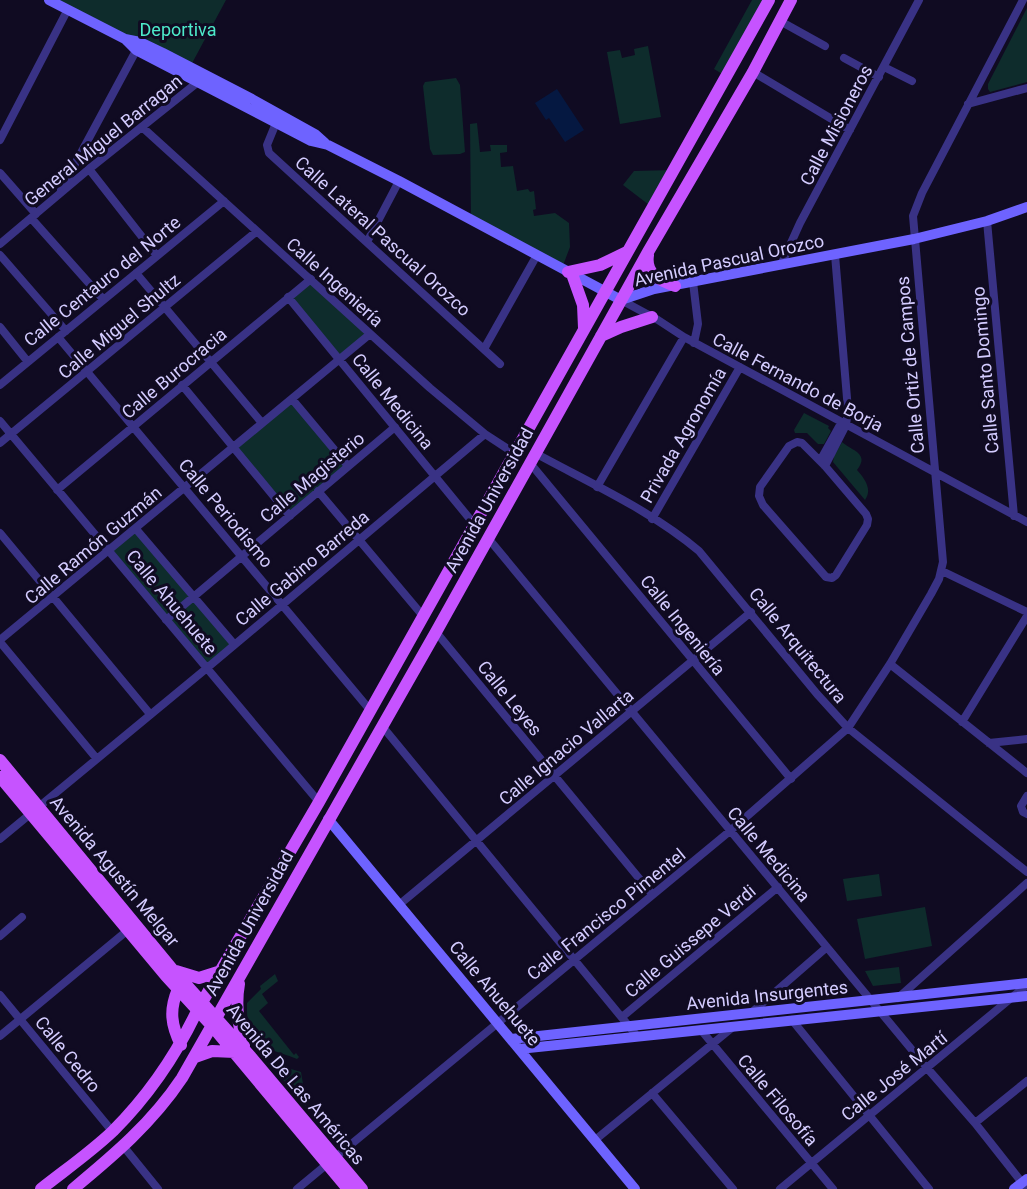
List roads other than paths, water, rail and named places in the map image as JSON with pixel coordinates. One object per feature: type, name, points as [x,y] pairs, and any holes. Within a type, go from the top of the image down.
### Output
[{"type":"main road","name":"Avenida Universidad","points":[[41,1189],[112,1131],[153,1086],[181,1045],[200,1007],[319,802],[769,0]]},
{"type":"main road","name":"Avenida Universidad","points":[[73,1189],[124,1147],[148,1122],[174,1090],[195,1057],[648,252],[753,72],[791,0]]},
{"type":"main road","points":[[584,328],[583,305],[570,273],[600,265],[628,252]]},
{"type":"main road","points":[[648,252],[647,262],[651,273],[675,286]]},
{"type":"main road","points":[[600,337],[621,327],[655,319]]},
{"type":"main road","name":"Avenida Agustín Melgar","points":[[0,760],[35,811],[128,930],[178,989],[200,1007]]},
{"type":"main road","name":"Avenida Agustín Melgar","points":[[0,777],[35,811],[173,970],[200,1007]]},
{"type":"main road","points":[[173,970],[199,978],[221,971]]},
{"type":"main road","points":[[195,1057],[212,1051],[240,1051],[236,1001],[241,975]]},
{"type":"main road","points":[[178,989],[171,1009],[181,1045]]},
{"type":"main road","name":"Avenida De Las Américas","points":[[200,1007],[240,1051],[331,1161],[362,1189]]},
{"type":"main road","name":"Avenida De Las Américas","points":[[331,1161],[348,1189]]},
{"type":"street","name":"Avenida Pascual Orozco","points":[[50,0],[138,46],[279,114],[315,134],[328,145],[621,300],[654,289],[914,239],[987,221],[1027,207]]},
{"type":"street","name":"Calle Misioneros","points":[[781,265],[800,223],[919,0]]},
{"type":"street","name":"Calle Ortiz de Campos","points":[[849,728],[890,664],[942,571],[943,551],[914,239],[914,210],[1023,0]]},
{"type":"street","points":[[0,140],[68,9]]},
{"type":"street","points":[[780,21],[825,46]]},
{"type":"street","name":"Avenida Pascual Orozco","points":[[138,46],[198,82],[276,123],[311,141],[328,145]]},
{"type":"street","points":[[59,194],[138,46]]},
{"type":"street","points":[[844,58],[879,76]]},
{"type":"street","points":[[884,67],[912,81]]},
{"type":"street","points":[[753,72],[850,130]]},
{"type":"street","name":"General Miguel Barragan","points":[[1,241],[198,82]]},
{"type":"street","points":[[968,104],[1027,88]]},
{"type":"street","name":"Calle Lateral Pascual Orozco","points":[[276,123],[267,145],[269,153],[500,364]]},
{"type":"street","name":"Calle Ingeniería","points":[[141,127],[484,434],[514,453]]},
{"type":"street","points":[[89,169],[157,255]]},
{"type":"street","points":[[0,173],[103,299]]},
{"type":"street","points":[[367,242],[399,182]]},
{"type":"street","name":"Calle Centauro del Norte","points":[[0,385],[224,201]]},
{"type":"street","name":"Calle Santo Domingo","points":[[987,221],[1014,516]]},
{"type":"street","name":"Calle Miguel Shultz","points":[[0,443],[257,231]]},
{"type":"street","points":[[0,255],[66,331]]},
{"type":"street","points":[[484,349],[537,255]]},
{"type":"street","points":[[823,463],[844,424],[848,410],[835,255]]},
{"type":"street","points":[[136,273],[262,423]]},
{"type":"street","name":"Calle Burocracia","points":[[57,490],[311,279]]},
{"type":"street","points":[[693,282],[698,316],[698,331],[694,343]]},
{"type":"street","name":"Calle Medicina","points":[[288,297],[474,524]]},
{"type":"street","name":"Calle Fernando de Borja","points":[[621,300],[694,343],[1027,522]]},
{"type":"street","points":[[0,327],[28,362]]},
{"type":"street","name":"Calle Ramón Guzmán","points":[[0,641],[370,334]]},
{"type":"street","name":"Calle Periodismo","points":[[58,337],[243,555],[370,710]]},
{"type":"street","points":[[597,487],[684,337]]},
{"type":"street","name":"Privada Agronomía","points":[[652,519],[740,367]]},
{"type":"street","points":[[183,385],[290,516]]},
{"type":"street","points":[[292,399],[348,466]]},
{"type":"street","name":"Calle Ahuehuete","points":[[0,422],[319,802]]},
{"type":"street","name":"Calle Magisterio","points":[[166,620],[395,427]]},
{"type":"street","name":"Calle Gabino Barreda","points":[[0,839],[484,434]]},
{"type":"street","points":[[802,443],[823,463],[868,519],[867,525],[836,575],[830,578],[826,577],[771,514],[759,496],[760,487],[791,444],[802,443]]},
{"type":"street","name":"Calle Ingeniería","points":[[533,458],[693,661],[791,779]]},
{"type":"street","name":"Calle Arquitectura","points":[[533,458],[597,487],[686,540],[699,551],[817,694],[849,728],[1027,872]]},
{"type":"street","points":[[318,491],[423,616]]},
{"type":"street","points":[[136,529],[234,644]]},
{"type":"street","points":[[0,533],[150,714]]},
{"type":"street","name":"Calle Medicina","points":[[488,538],[975,1123],[1022,1185]]},
{"type":"street","points":[[942,571],[1027,614],[963,722]]},
{"type":"street","name":"Calle Ignacio Vallarta","points":[[400,904],[751,612]]},
{"type":"street","name":"Calle Leyes","points":[[436,632],[652,894]]},
{"type":"street","points":[[0,641],[97,759]]},
{"type":"street","points":[[890,664],[1027,773]]},
{"type":"street","points":[[382,726],[638,1036]]},
{"type":"street","name":"Calle Francisco Pimentel","points":[[297,1189],[730,831],[849,728]]},
{"type":"street","points":[[989,743],[1027,739]]},
{"type":"street","points":[[1027,796],[1022,805],[1023,812],[1027,814]]},
{"type":"street","name":"Calle Ahuehuete","points":[[328,819],[635,1189]]},
{"type":"street","points":[[899,1003],[1027,883]]},
{"type":"street","name":"Calle Guissepe Verdi","points":[[625,1021],[778,887]]},
{"type":"street","points":[[0,936],[22,917]]},
{"type":"street","points":[[0,1036],[128,930]]},
{"type":"street","points":[[750,1014],[827,947]]},
{"type":"street","name":"Avenida Insurgentes","points":[[519,1049],[880,1011],[899,1003],[1027,984]]},
{"type":"street","name":"Calle José Martí","points":[[780,1189],[1027,984]]},
{"type":"street","name":"Calle Cedro","points":[[0,995],[112,1131]]},
{"type":"street","name":"Avenida Insurgentes","points":[[511,1039],[625,1021],[750,1014],[871,1000],[899,1003],[1027,996]]},
{"type":"street","points":[[792,1020],[928,1189]]},
{"type":"street","points":[[595,1140],[734,1026]]},
{"type":"street","name":"Calle Filosofía","points":[[701,1030],[833,1189]]},
{"type":"street","points":[[975,1123],[1027,1081]]},
{"type":"street","points":[[652,1093],[733,1189]]},
{"type":"street","points":[[124,1147],[158,1189]]},
{"type":"water","points":[[557,89],[584,130],[565,142],[549,118],[546,120],[535,103]]},
{"type":"park label","name":"Deportiva","points":[[178,29]]}]
